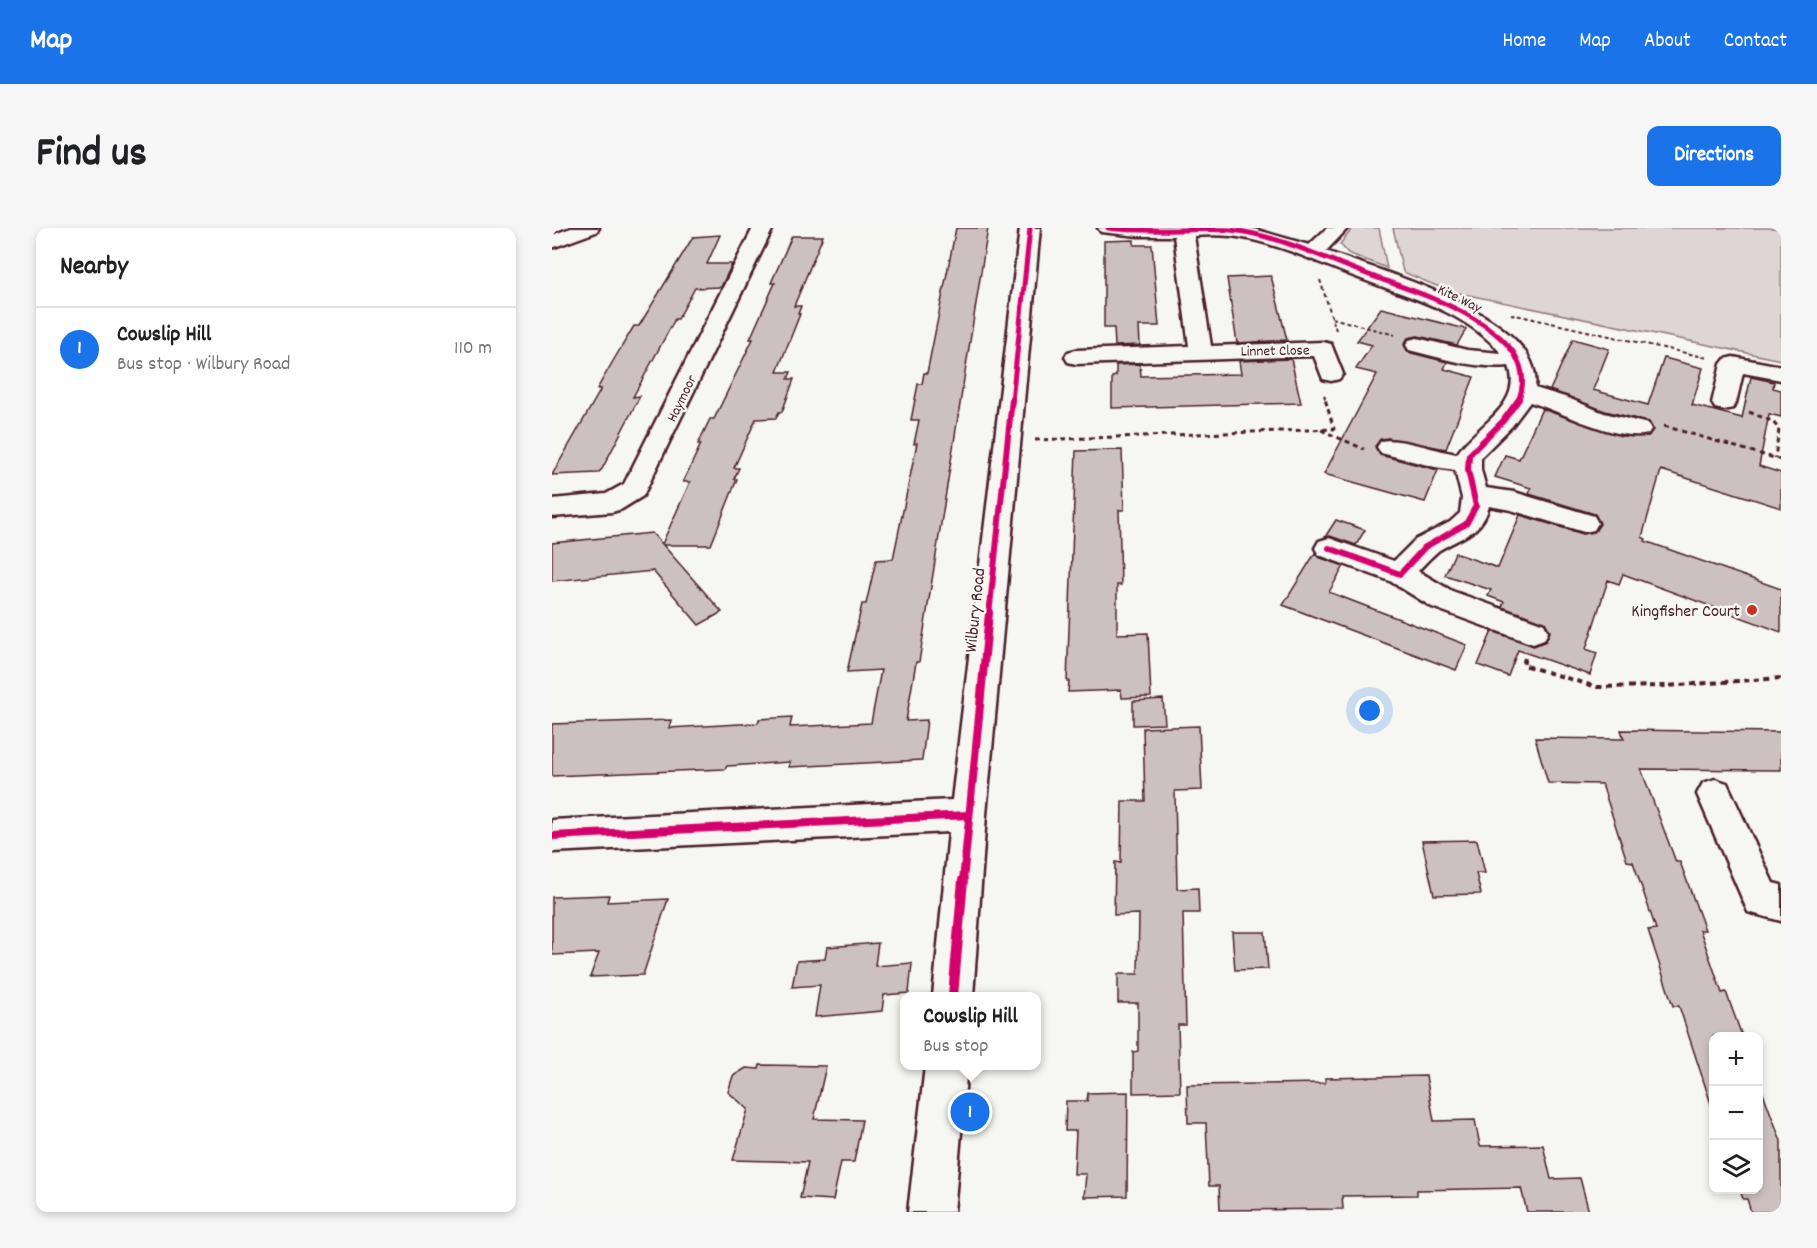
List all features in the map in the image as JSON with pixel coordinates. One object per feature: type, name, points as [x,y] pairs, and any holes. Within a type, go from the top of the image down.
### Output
[{"type":"street","points":[[552,242],[589,228]]},
{"type":"street","name":"Haymoor","points":[[552,508],[612,503],[634,490],[763,228]]},
{"type":"street","name":"Wilbury Road","points":[[953,992],[968,815],[1030,228]]},
{"type":"street","name":"Kite Way","points":[[1108,228],[1184,228],[1243,232],[1312,254],[1396,285],[1470,317],[1506,344],[1517,359]]},
{"type":"street","points":[[1184,228],[1201,352]]},
{"type":"street","points":[[1312,254],[1338,228]]},
{"type":"street","points":[[1400,574],[1419,551],[1431,542],[1459,530],[1472,518],[1476,495],[1466,463],[1476,446],[1513,411],[1522,392],[1524,380],[1517,359],[1497,361],[1473,359],[1417,345]]},
{"type":"street","name":"Linnet Close","points":[[1076,357],[1323,349],[1331,374]]},
{"type":"street","points":[[1724,403],[1733,364],[1781,374]]},
{"type":"street","points":[[1522,392],[1559,403],[1596,418],[1639,429]]},
{"type":"street","points":[[1390,447],[1435,459],[1466,463]]},
{"type":"street","points":[[1476,495],[1514,501],[1584,523]]},
{"type":"street","points":[[1329,548],[1400,574],[1442,599],[1533,632]]},
{"type":"street","points":[[1715,794],[1761,899],[1781,903]]},
{"type":"street","points":[[552,836],[968,815]]},
{"type":"street","points":[[932,1212],[946,1070]]},
{"type":"path","points":[[1312,254],[1340,341],[1323,349]]},
{"type":"path","points":[[1507,314],[1733,364]]},
{"type":"path","points":[[1332,318],[1397,335],[1417,345]]},
{"type":"path","points":[[1007,441],[1334,429],[1318,377],[1331,374]]},
{"type":"path","points":[[1724,403],[1772,420],[1779,429],[1775,458]]},
{"type":"path","points":[[1639,429],[1648,422],[1781,460]]},
{"type":"path","points":[[1318,429],[1372,453],[1390,447]]},
{"type":"path","points":[[1533,632],[1523,665],[1597,687],[1666,686],[1781,678]]},
{"type":"shaded area","points":[[1353,228],[1379,228],[1387,268],[1348,253],[1340,244]]},
{"type":"shaded area","points":[[1393,228],[1781,228],[1781,360],[1449,291],[1403,272]]},
{"type":"building","points":[[956,228],[988,228],[919,662],[916,662],[906,721],[927,720],[922,760],[789,767],[790,762],[727,766],[725,769],[552,776],[552,724],[671,720],[669,728],[758,723],[759,719],[792,717],[790,727],[871,723],[881,670],[847,672],[862,604],[866,604],[876,560],[893,559],[917,443],[914,444],[919,420],[911,420],[918,384],[922,384],[924,373],[927,373]]},
{"type":"building","points":[[720,235],[707,264],[732,264],[721,287],[695,288],[678,319],[675,319],[633,397],[640,396],[602,469],[598,473],[552,475],[601,389],[597,389],[616,356],[634,326],[639,326],[693,237]]},
{"type":"building","points":[[792,236],[823,236],[794,306],[801,306],[798,314],[800,314],[777,372],[791,372],[788,379],[794,379],[782,412],[779,412],[776,418],[756,419],[734,468],[739,468],[734,479],[737,479],[711,545],[663,545],[722,612],[699,625],[653,571],[552,581],[552,543],[652,533],[662,544],[690,482],[683,482],[701,444],[698,444],[710,419],[714,419],[753,339],[750,339],[775,283],[771,283]]},
{"type":"building","points":[[1134,240],[1134,245],[1152,245],[1159,326],[1139,326],[1140,345],[1115,346],[1114,328],[1104,328],[1104,241]]},
{"type":"building","points":[[1271,276],[1287,340],[1237,343],[1227,278]]},
{"type":"building","points":[[1381,308],[1466,329],[1457,345],[1418,336],[1408,338],[1404,344],[1408,352],[1447,362],[1444,369],[1474,377],[1446,449],[1388,438],[1381,439],[1375,446],[1380,455],[1438,470],[1425,502],[1324,474],[1377,374],[1356,369],[1372,345],[1357,341]]},
{"type":"building","points":[[1573,339],[1609,349],[1593,390],[1648,405],[1664,358],[1703,368],[1692,405],[1742,418],[1751,377],[1774,382],[1773,388],[1781,390],[1781,417],[1769,414],[1759,466],[1781,473],[1781,508],[1661,470],[1642,537],[1646,539],[1645,541],[1781,589],[1781,632],[1623,574],[1619,584],[1608,580],[1586,649],[1597,653],[1590,675],[1518,650],[1508,676],[1478,665],[1492,631],[1534,646],[1546,641],[1550,631],[1545,622],[1502,607],[1504,602],[1488,596],[1491,590],[1445,575],[1455,553],[1498,568],[1520,515],[1583,534],[1594,532],[1600,524],[1595,514],[1529,494],[1531,488],[1495,477],[1505,455],[1519,459],[1542,409],[1621,436],[1648,436],[1653,430],[1649,422],[1605,411],[1550,390]]},
{"type":"building","points":[[1291,359],[1301,403],[1112,408],[1112,377],[1116,376],[1116,365],[1140,364],[1141,376],[1241,374],[1239,361]]},
{"type":"building","points":[[1122,450],[1124,510],[1119,510],[1121,585],[1117,585],[1117,634],[1148,633],[1151,697],[1122,698],[1121,690],[1068,692],[1076,451]]},
{"type":"building","points":[[1336,520],[1365,530],[1356,545],[1330,536],[1325,537]]},
{"type":"building","points":[[1315,553],[1318,557],[1344,566],[1329,592],[1467,645],[1456,670],[1283,605]]},
{"type":"building","points":[[1163,699],[1165,724],[1133,725],[1133,701]]},
{"type":"building","points":[[1199,726],[1202,790],[1175,791],[1177,889],[1198,888],[1199,913],[1183,913],[1186,1025],[1178,1025],[1180,1092],[1133,1093],[1133,1052],[1138,1051],[1138,1003],[1118,1003],[1118,974],[1138,974],[1139,914],[1114,915],[1115,862],[1121,863],[1122,801],[1145,801],[1143,728]]},
{"type":"building","points":[[1621,730],[1781,732],[1781,770],[1641,769],[1676,862],[1680,862],[1705,930],[1700,930],[1722,993],[1726,992],[1741,1032],[1709,1032],[1709,1098],[1679,1006],[1673,1006],[1648,930],[1656,929],[1633,862],[1627,861],[1602,784],[1548,783],[1535,738],[1624,739]]},
{"type":"building","points":[[1477,840],[1485,873],[1476,873],[1481,894],[1434,895],[1422,841]]},
{"type":"building","points":[[609,895],[607,902],[668,899],[643,975],[590,977],[599,953],[552,955],[552,897]]},
{"type":"building","points":[[1232,932],[1265,932],[1268,969],[1235,970]]},
{"type":"building","points":[[878,943],[875,966],[912,963],[909,992],[884,995],[882,1011],[815,1017],[820,985],[792,987],[797,961],[825,959],[827,947]]},
{"type":"building","points":[[760,1065],[826,1066],[814,1119],[862,1120],[854,1162],[841,1162],[833,1200],[800,1198],[808,1162],[733,1160],[748,1109],[728,1092],[733,1076],[746,1068],[759,1069]]},
{"type":"building","points":[[1426,1076],[1434,1121],[1475,1120],[1480,1146],[1543,1145],[1551,1179],[1580,1178],[1589,1212],[1527,1212],[1521,1188],[1417,1190],[1417,1195],[1342,1196],[1343,1209],[1220,1210],[1219,1186],[1209,1186],[1206,1123],[1188,1123],[1187,1085],[1325,1083],[1325,1078]]},
{"type":"building","points":[[1128,1092],[1127,1196],[1084,1197],[1086,1174],[1074,1174],[1076,1131],[1065,1131],[1066,1101],[1087,1101],[1088,1093]]},
{"type":"building","points":[[1763,1093],[1781,1141],[1781,1212],[1751,1212],[1747,1199],[1743,1199],[1741,1194],[1763,1194]]},
{"type":"cycle path","points":[[953,992],[968,815],[1030,228]]},
{"type":"cycle path","points":[[1108,228],[1138,231],[1230,230],[1283,243],[1455,308],[1488,328],[1515,355],[1523,371],[1522,391],[1518,401],[1503,421],[1469,455],[1467,463],[1476,506],[1466,524],[1425,547],[1400,574],[1329,548]]},
{"type":"cycle path","points":[[552,836],[968,815]]},
{"type":"place","name":"Kingfisher Court","points":[[1752,610]]},
{"type":"place","name":"Cowslip Hill","points":[[970,1112]]}]
